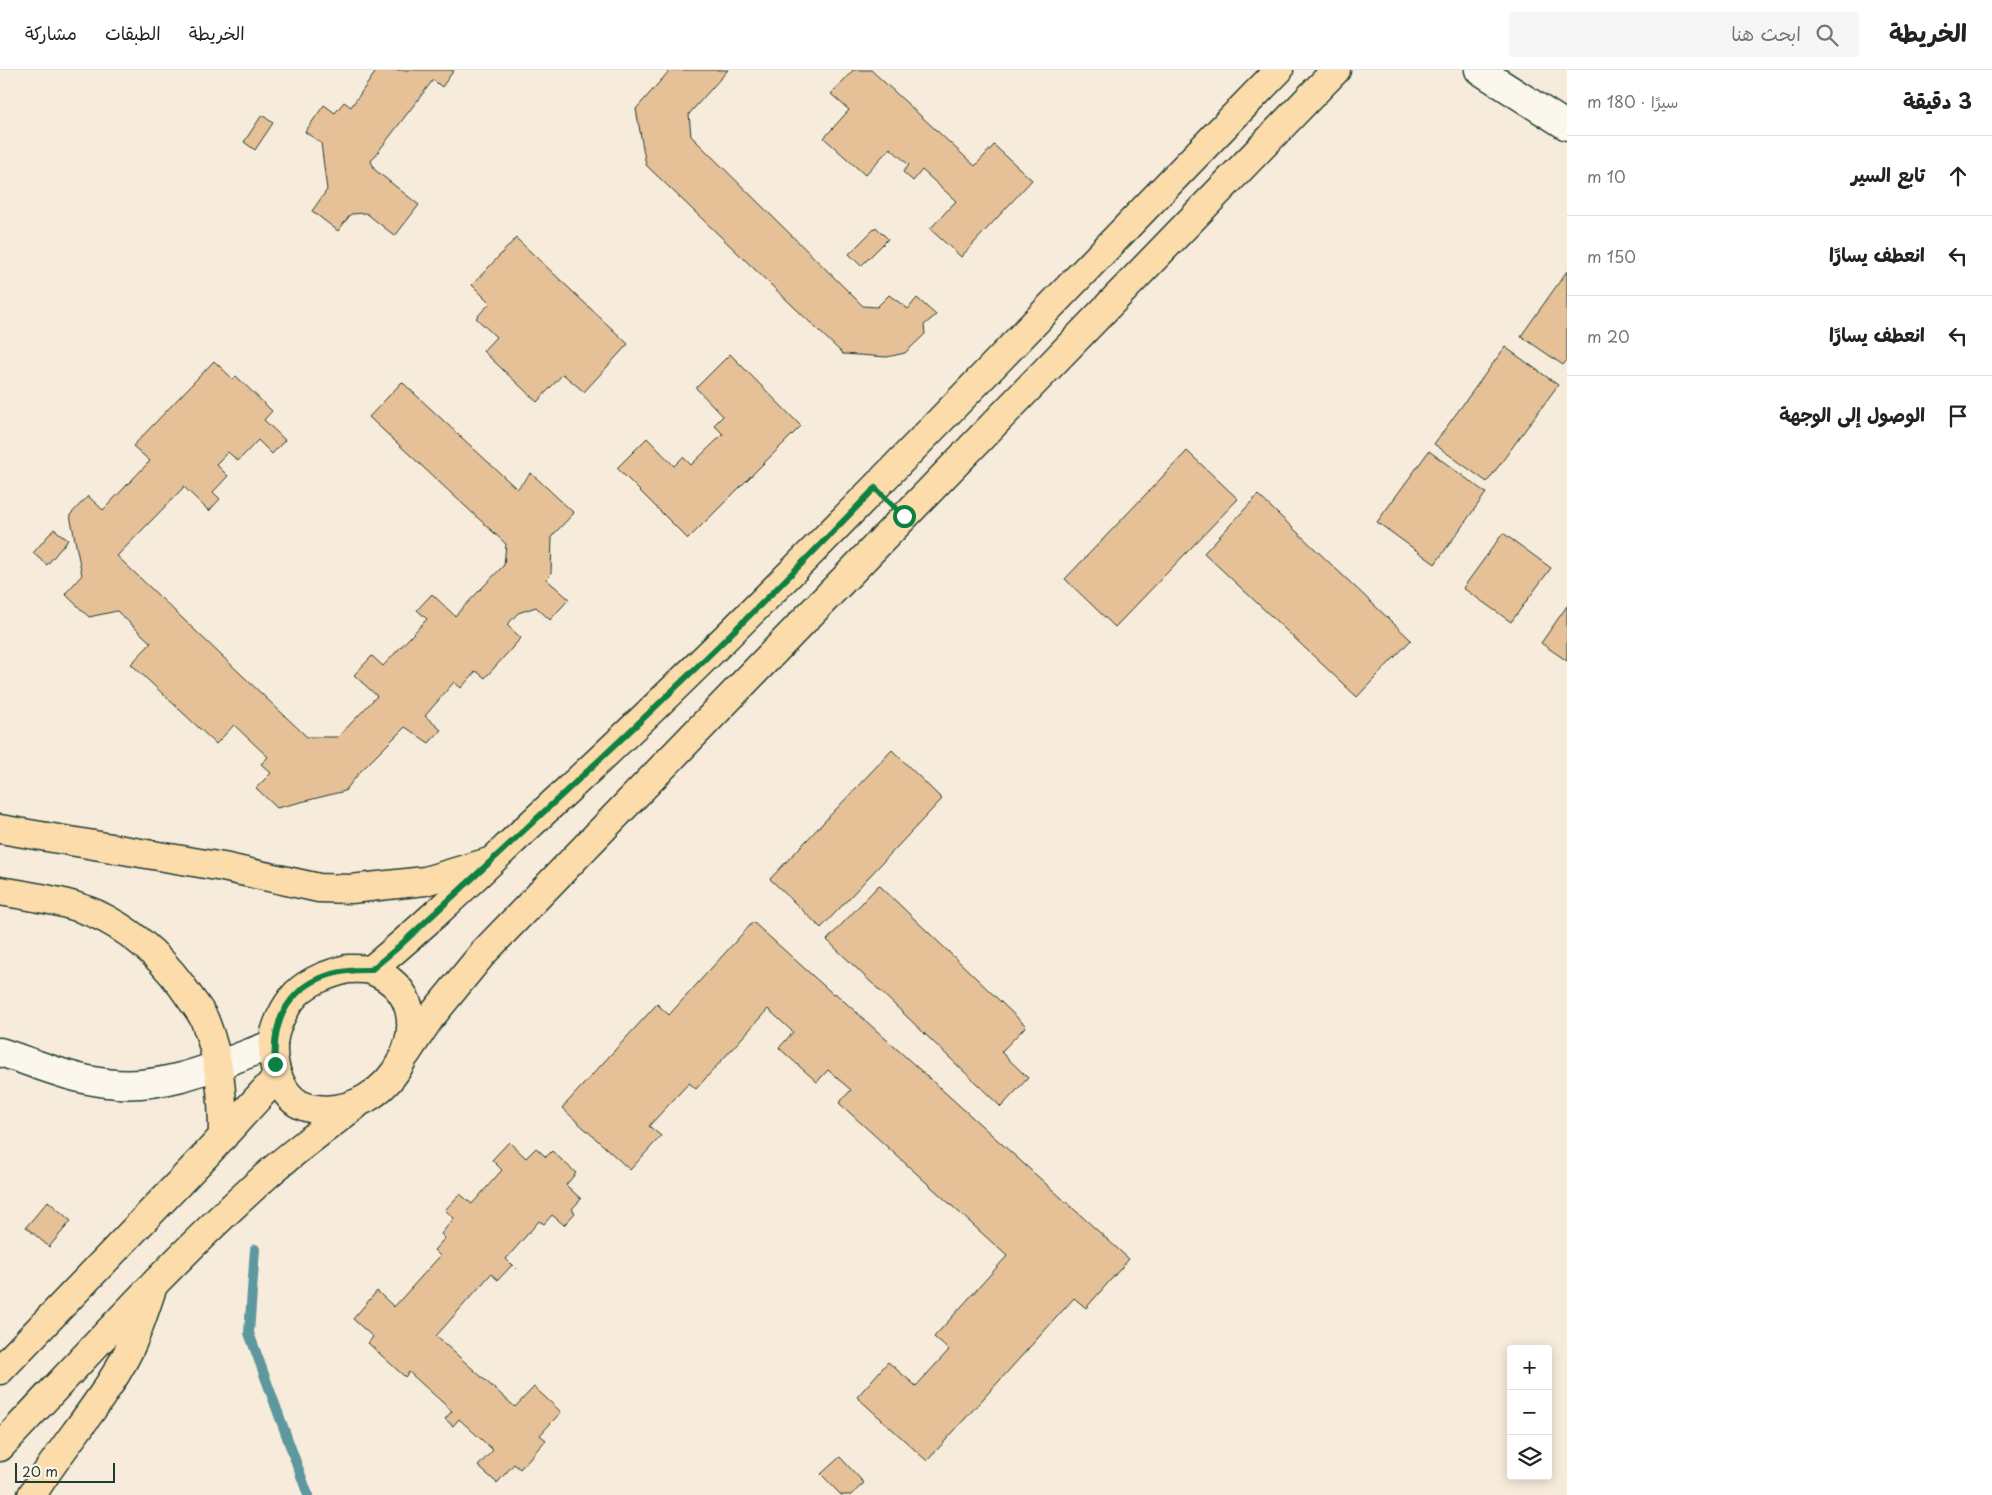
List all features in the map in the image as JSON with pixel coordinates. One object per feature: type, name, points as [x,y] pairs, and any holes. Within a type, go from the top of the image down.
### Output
[{"type":"main road","points":[[371,970],[650,714],[818,548],[1137,215],[1279,70]]},
{"type":"main road","points":[[0,1447],[153,1286],[266,1176],[356,1105],[377,1093],[394,1076],[406,1054],[435,1011],[484,952],[1336,70]]},
{"type":"main road","points":[[1137,215],[1168,242]]},
{"type":"main road","points":[[875,488],[904,516]]},
{"type":"main road","points":[[0,829],[223,866],[319,888],[352,889],[425,881],[489,862]]},
{"type":"main road","points":[[0,891],[60,903],[105,918],[142,941],[178,979],[205,1020],[218,1065],[223,1105],[223,1137]]},
{"type":"main road","points":[[356,1105],[332,1110],[307,1108],[294,1101],[284,1090],[278,1076],[273,1044],[281,1017],[297,993],[320,977],[347,969],[371,970],[393,982],[408,1006],[410,1030],[406,1054]]},
{"type":"main road","points":[[0,1370],[223,1137],[278,1076]]},
{"type":"main road","points":[[32,1495],[49,1467],[110,1382],[127,1354],[153,1286]]},
{"type":"street","points":[[1479,70],[1567,126]]},
{"type":"street","points":[[0,1052],[70,1076],[107,1084],[144,1084],[182,1078],[273,1044]]},
{"type":"building","points":[[377,70],[454,70],[442,87],[433,80],[371,161],[375,170],[419,205],[395,236],[366,213],[351,214],[338,231],[312,211],[327,190],[321,143],[305,132],[324,105],[335,113],[344,102],[351,107]]},
{"type":"building","points":[[670,70],[728,70],[689,114],[691,136],[863,306],[877,307],[889,295],[908,309],[917,298],[936,315],[924,325],[925,334],[905,353],[887,357],[843,354],[646,165],[636,109]]},
{"type":"building","points":[[853,70],[871,70],[975,166],[994,145],[1032,180],[961,257],[930,229],[956,201],[922,170],[913,181],[903,172],[909,165],[890,148],[865,175],[824,138],[849,110],[831,94]]},
{"type":"building","points":[[262,115],[273,123],[255,150],[244,142]]},
{"type":"building","points":[[876,227],[888,239],[861,266],[849,254]]},
{"type":"building","points":[[516,238],[628,344],[584,392],[563,374],[537,402],[483,351],[496,337],[476,318],[490,303],[472,285]]},
{"type":"building","points":[[1567,271],[1567,360],[1563,365],[1521,336]]},
{"type":"building","points":[[1505,347],[1558,385],[1487,482],[1434,444]]},
{"type":"building","points":[[730,354],[801,426],[688,539],[617,468],[647,438],[674,466],[683,457],[691,465],[723,434],[714,425],[723,416],[696,388]]},
{"type":"building","points":[[214,361],[233,379],[236,376],[272,411],[264,420],[285,440],[272,454],[258,440],[238,461],[228,452],[216,464],[228,476],[213,492],[220,499],[209,511],[183,486],[117,556],[307,737],[338,737],[377,696],[354,675],[372,656],[383,666],[427,619],[417,610],[432,594],[455,616],[504,565],[506,544],[369,417],[402,382],[517,489],[531,473],[574,513],[552,536],[551,574],[546,579],[569,599],[550,620],[536,607],[518,613],[507,625],[521,638],[485,678],[476,671],[461,688],[454,682],[425,716],[441,730],[429,743],[405,727],[359,773],[345,791],[277,808],[256,788],[271,773],[261,764],[268,757],[234,725],[216,744],[131,664],[151,643],[117,611],[89,617],[65,594],[82,575],[70,515],[88,496],[103,510],[150,461],[133,446]]},
{"type":"building","points":[[1187,451],[1238,499],[1115,627],[1065,579]]},
{"type":"building","points":[[1429,451],[1486,493],[1435,564],[1377,522]]},
{"type":"building","points":[[1258,495],[1411,640],[1357,697],[1204,553]]},
{"type":"building","points":[[54,529],[68,540],[47,565],[33,553]]},
{"type":"building","points":[[1503,533],[1551,568],[1511,622],[1463,588]]},
{"type":"building","points":[[1567,606],[1567,661],[1541,643]]},
{"type":"building","points":[[892,750],[942,799],[821,928],[770,879]]},
{"type":"building","points":[[879,885],[1026,1026],[1001,1052],[1028,1078],[1001,1107],[827,940]]},
{"type":"building","points":[[753,922],[833,994],[835,993],[1129,1259],[1086,1308],[1074,1298],[927,1461],[857,1397],[888,1362],[916,1386],[949,1350],[934,1337],[1007,1256],[839,1103],[851,1090],[828,1070],[817,1082],[779,1048],[793,1032],[768,1009],[696,1089],[689,1083],[649,1126],[661,1136],[630,1170],[562,1108],[657,1004],[669,1015]]},
{"type":"building","points":[[509,1142],[526,1158],[536,1148],[546,1157],[552,1151],[576,1173],[566,1185],[581,1199],[572,1209],[575,1213],[564,1225],[552,1215],[544,1224],[539,1221],[506,1259],[512,1265],[498,1280],[491,1274],[436,1336],[515,1407],[534,1387],[561,1412],[540,1435],[546,1440],[520,1469],[514,1464],[497,1483],[478,1466],[493,1450],[459,1419],[453,1426],[445,1419],[452,1411],[409,1372],[405,1377],[368,1343],[373,1337],[353,1319],[377,1291],[394,1307],[440,1256],[434,1250],[445,1238],[441,1234],[454,1218],[445,1210],[460,1194],[472,1204],[502,1170],[492,1160]]},
{"type":"building","points":[[48,1201],[71,1221],[49,1247],[26,1227]]},
{"type":"building","points":[[840,1457],[864,1483],[851,1495],[841,1495],[821,1474]]},
{"type":"waterway","points":[[255,1249],[249,1333],[308,1495]]},
{"type":"route","points":[[275,1064],[273,1044],[281,1017],[297,993],[320,977],[347,969],[371,970],[395,950],[650,714],[818,548],[875,488],[904,516]]}]
